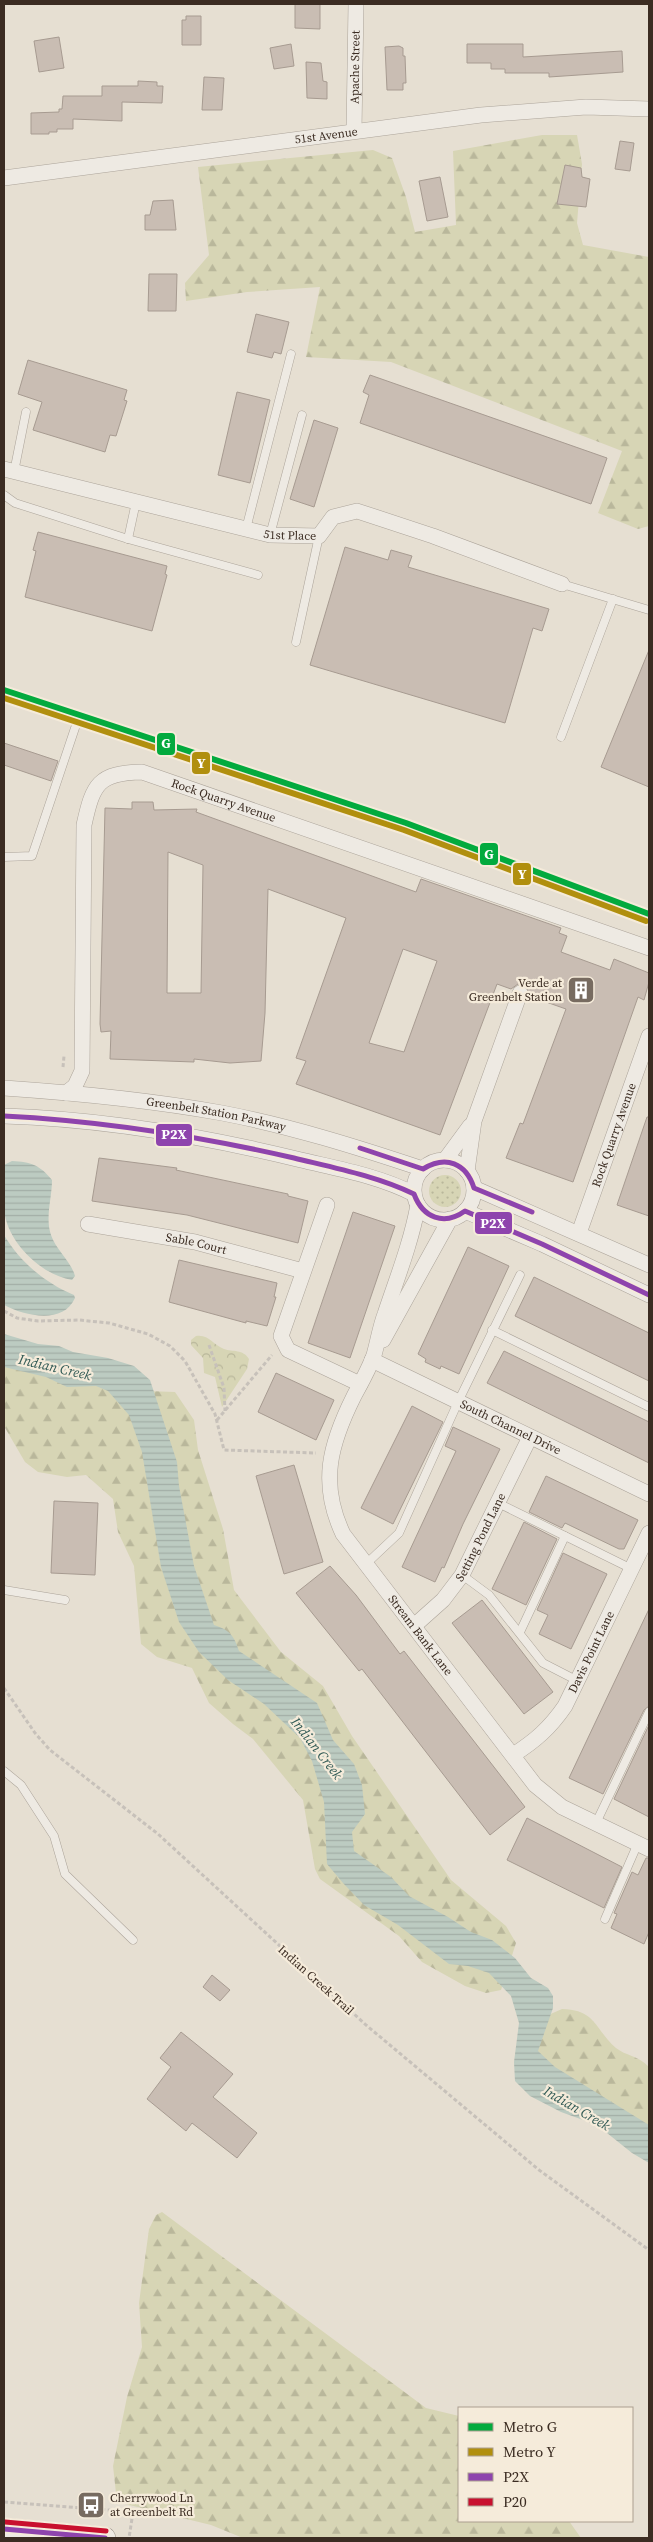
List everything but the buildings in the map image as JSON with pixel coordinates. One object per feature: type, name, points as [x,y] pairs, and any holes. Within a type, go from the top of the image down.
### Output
[{"type":"street","name":"Apache Street","points":[[354,131],[356,4]]},
{"type":"street","name":"51st Avenue","points":[[4,178],[481,115],[586,107],[649,109]]},
{"type":"street","name":"51st Place","points":[[7,471],[270,535],[320,536],[334,517],[357,511],[562,584]]},
{"type":"street","name":"Rock Quarry Avenue","points":[[66,1093],[75,1086],[82,1071],[84,825],[90,800],[96,786],[108,777],[124,772],[142,772],[649,948]]},
{"type":"street","points":[[467,1171],[474,1121],[520,993]]},
{"type":"street","name":"Rock Quarry Avenue","points":[[579,1234],[644,1068],[649,1036]]},
{"type":"street","name":"Greenbelt Station Parkway","points":[[4,1088],[152,1102],[223,1113],[338,1141],[423,1169]]},
{"type":"street","name":"Greenbelt Station Parkway","points":[[4,1116],[90,1121],[188,1134],[368,1176],[416,1199]]},
{"type":"street","points":[[445,1160],[474,1121]]},
{"type":"street","points":[[445,1160],[457,1163],[467,1171],[474,1188],[472,1200],[466,1211],[450,1219],[434,1218],[425,1213],[416,1199],[416,1181],[423,1169],[433,1162],[445,1160]]},
{"type":"street","points":[[474,1188],[649,1265]]},
{"type":"street","name":"Stream Bank Lane","points":[[373,1357],[384,1316],[408,1247],[416,1199]]},
{"type":"street","points":[[327,1205],[281,1330],[284,1345],[288,1350],[360,1384]]},
{"type":"street","points":[[466,1211],[542,1244],[649,1296]]},
{"type":"street","name":"Stream Bank Lane","points":[[450,1219],[373,1357],[339,1428],[330,1455],[330,1490],[333,1513],[343,1534],[415,1625],[535,1785],[562,1807],[644,1846]]},
{"type":"street","name":"Sable Court","points":[[88,1224],[195,1242],[303,1271]]},
{"type":"street","name":"South Channel Drive","points":[[373,1357],[458,1402],[649,1494]]},
{"type":"street","name":"Setting Pond Lane","points":[[415,1625],[443,1600],[462,1575],[530,1437]]},
{"type":"street","name":"Davis Point Lane","points":[[513,1755],[552,1725],[578,1681],[649,1533]]},
{"type":"street","points":[[4,2529],[105,2538]]},
{"type":"lane","points":[[246,529],[291,354]]},
{"type":"lane","points":[[7,471],[26,412]]},
{"type":"lane","points":[[270,535],[302,415]]},
{"type":"lane","points":[[4,495],[15,503],[128,539],[258,575]]},
{"type":"lane","points":[[128,539],[136,502]]},
{"type":"lane","points":[[296,642],[320,536]]},
{"type":"lane","points":[[562,584],[649,610]]},
{"type":"lane","points":[[561,737],[613,599]]},
{"type":"lane","points":[[4,857],[32,856],[75,728]]},
{"type":"lane","points":[[366,1564],[399,1533],[458,1402],[520,1274]]},
{"type":"lane","points":[[492,1330],[649,1407]]},
{"type":"lane","points":[[498,1503],[632,1569]]},
{"type":"lane","points":[[520,1632],[565,1536]]},
{"type":"lane","points":[[462,1575],[489,1595],[546,1666],[578,1681]]},
{"type":"lane","points":[[4,1590],[65,1600]]},
{"type":"lane","points":[[596,1823],[649,1712]]},
{"type":"lane","points":[[4,1771],[21,1785],[54,1836],[65,1874],[133,1940]]},
{"type":"lane","points":[[605,1919],[644,1846]]},
{"type":"path","points":[[64,1056],[64,1067]]},
{"type":"path","points":[[4,1311],[17,1318],[32,1321],[91,1320],[109,1322],[148,1334],[170,1346],[185,1361],[215,1414],[224,1450],[310,1451],[330,1455]]},
{"type":"path","points":[[209,1345],[224,1388],[226,1412]]},
{"type":"path","points":[[216,1421],[226,1412],[267,1359],[284,1345]]},
{"type":"path","name":"Indian Creek Trail","points":[[4,1688],[35,1733],[50,1750],[158,1834],[366,2025],[539,2170],[649,2250]]},
{"type":"path","points":[[4,2502],[133,2512],[129,2538]]},
{"type":"green space","points":[[542,135],[577,135],[582,164],[577,223],[583,245],[649,257],[649,526],[638,529],[598,513],[622,451],[391,362],[306,357],[320,287],[247,292],[186,301],[185,283],[209,255],[198,167],[373,150],[392,158],[406,197],[415,232],[456,225],[453,151]]},
{"type":"green space","points":[[445,1175],[451,1176],[456,1180],[460,1185],[460,1197],[456,1202],[451,1206],[445,1207],[439,1206],[434,1202],[430,1197],[429,1191],[430,1185],[434,1180],[439,1176]]},
{"type":"green space","points":[[196,1336],[208,1338],[224,1349],[241,1352],[249,1359],[247,1369],[222,1407],[215,1377],[204,1373],[203,1358],[191,1345],[191,1340]]},
{"type":"green space","points":[[4,1355],[119,1390],[175,1392],[194,1420],[198,1450],[223,1529],[234,1590],[281,1652],[323,1686],[352,1736],[451,1880],[506,1926],[516,1943],[501,1990],[486,1993],[465,1986],[422,1962],[399,1936],[320,1879],[315,1869],[303,1800],[253,1739],[209,1703],[192,1668],[157,1657],[141,1644],[134,1566],[118,1532],[113,1499],[86,1475],[67,1477],[38,1472],[25,1462],[4,1426]]},
{"type":"green space","points":[[562,2009],[573,2010],[589,2017],[616,2048],[640,2060],[649,2067],[649,2147],[531,2075],[546,2016]]},
{"type":"green space","points":[[162,2212],[426,2408],[458,2416],[458,2522],[570,2522],[581,2538],[243,2538],[211,2525],[117,2502],[113,2466],[127,2397],[142,2347],[139,2303],[149,2229],[156,2215]]},
{"type":"water","points":[[12,1161],[35,1165],[52,1180],[49,1228],[56,1246],[73,1271],[75,1276],[72,1280],[50,1272],[39,1265],[21,1248],[8,1227],[3,1204],[4,1165]]},
{"type":"water","points":[[4,1235],[10,1245],[34,1271],[74,1295],[75,1298],[69,1307],[62,1312],[43,1316],[22,1312],[4,1305]]},
{"type":"water","name":"Indian Creek","points":[[4,1334],[38,1344],[59,1346],[73,1352],[108,1358],[134,1366],[150,1380],[177,1462],[179,1486],[194,1566],[214,1625],[231,1634],[239,1651],[317,1703],[333,1740],[354,1764],[362,1785],[365,1814],[352,1832],[354,1851],[391,1877],[409,1896],[471,1932],[492,1940],[515,1958],[531,1978],[548,1988],[553,1996],[553,2008],[538,2051],[555,2067],[649,2125],[649,2163],[632,2153],[597,2125],[561,2112],[530,2096],[515,2081],[514,2062],[519,2023],[511,1996],[489,1973],[468,1966],[449,1964],[398,1925],[364,1905],[327,1864],[324,1802],[312,1761],[300,1738],[264,1704],[228,1680],[199,1652],[179,1622],[161,1567],[142,1452],[129,1415],[108,1391],[96,1386],[67,1387],[46,1377],[4,1367]]},
{"type":"metro line","name":"G","points":[[4,690],[406,823],[649,914]]},
{"type":"metro line","name":"Y","points":[[4,698],[404,830],[646,921]]},
{"type":"transit line","name":"P2X","points":[[4,1116],[114,1126],[186,1136],[258,1150],[355,1173],[385,1182],[414,1194],[423,1209],[435,1217],[449,1218],[465,1211],[542,1244],[649,1295]]},
{"type":"transit line","name":"P2X","points":[[360,1148],[423,1169],[440,1163],[454,1164],[466,1173],[474,1188],[532,1212]]},
{"type":"transit line","name":"P20","points":[[5,2522],[106,2531]]},
{"type":"transit line","name":"P2X","points":[[4,2529],[105,2538]]},
{"type":"place","name":"Verde at Greenbelt Station","points":[[581,990]]},
{"type":"place","name":"Cherrywood Ln at Greenbelt Rd","points":[[91,2505]]}]
